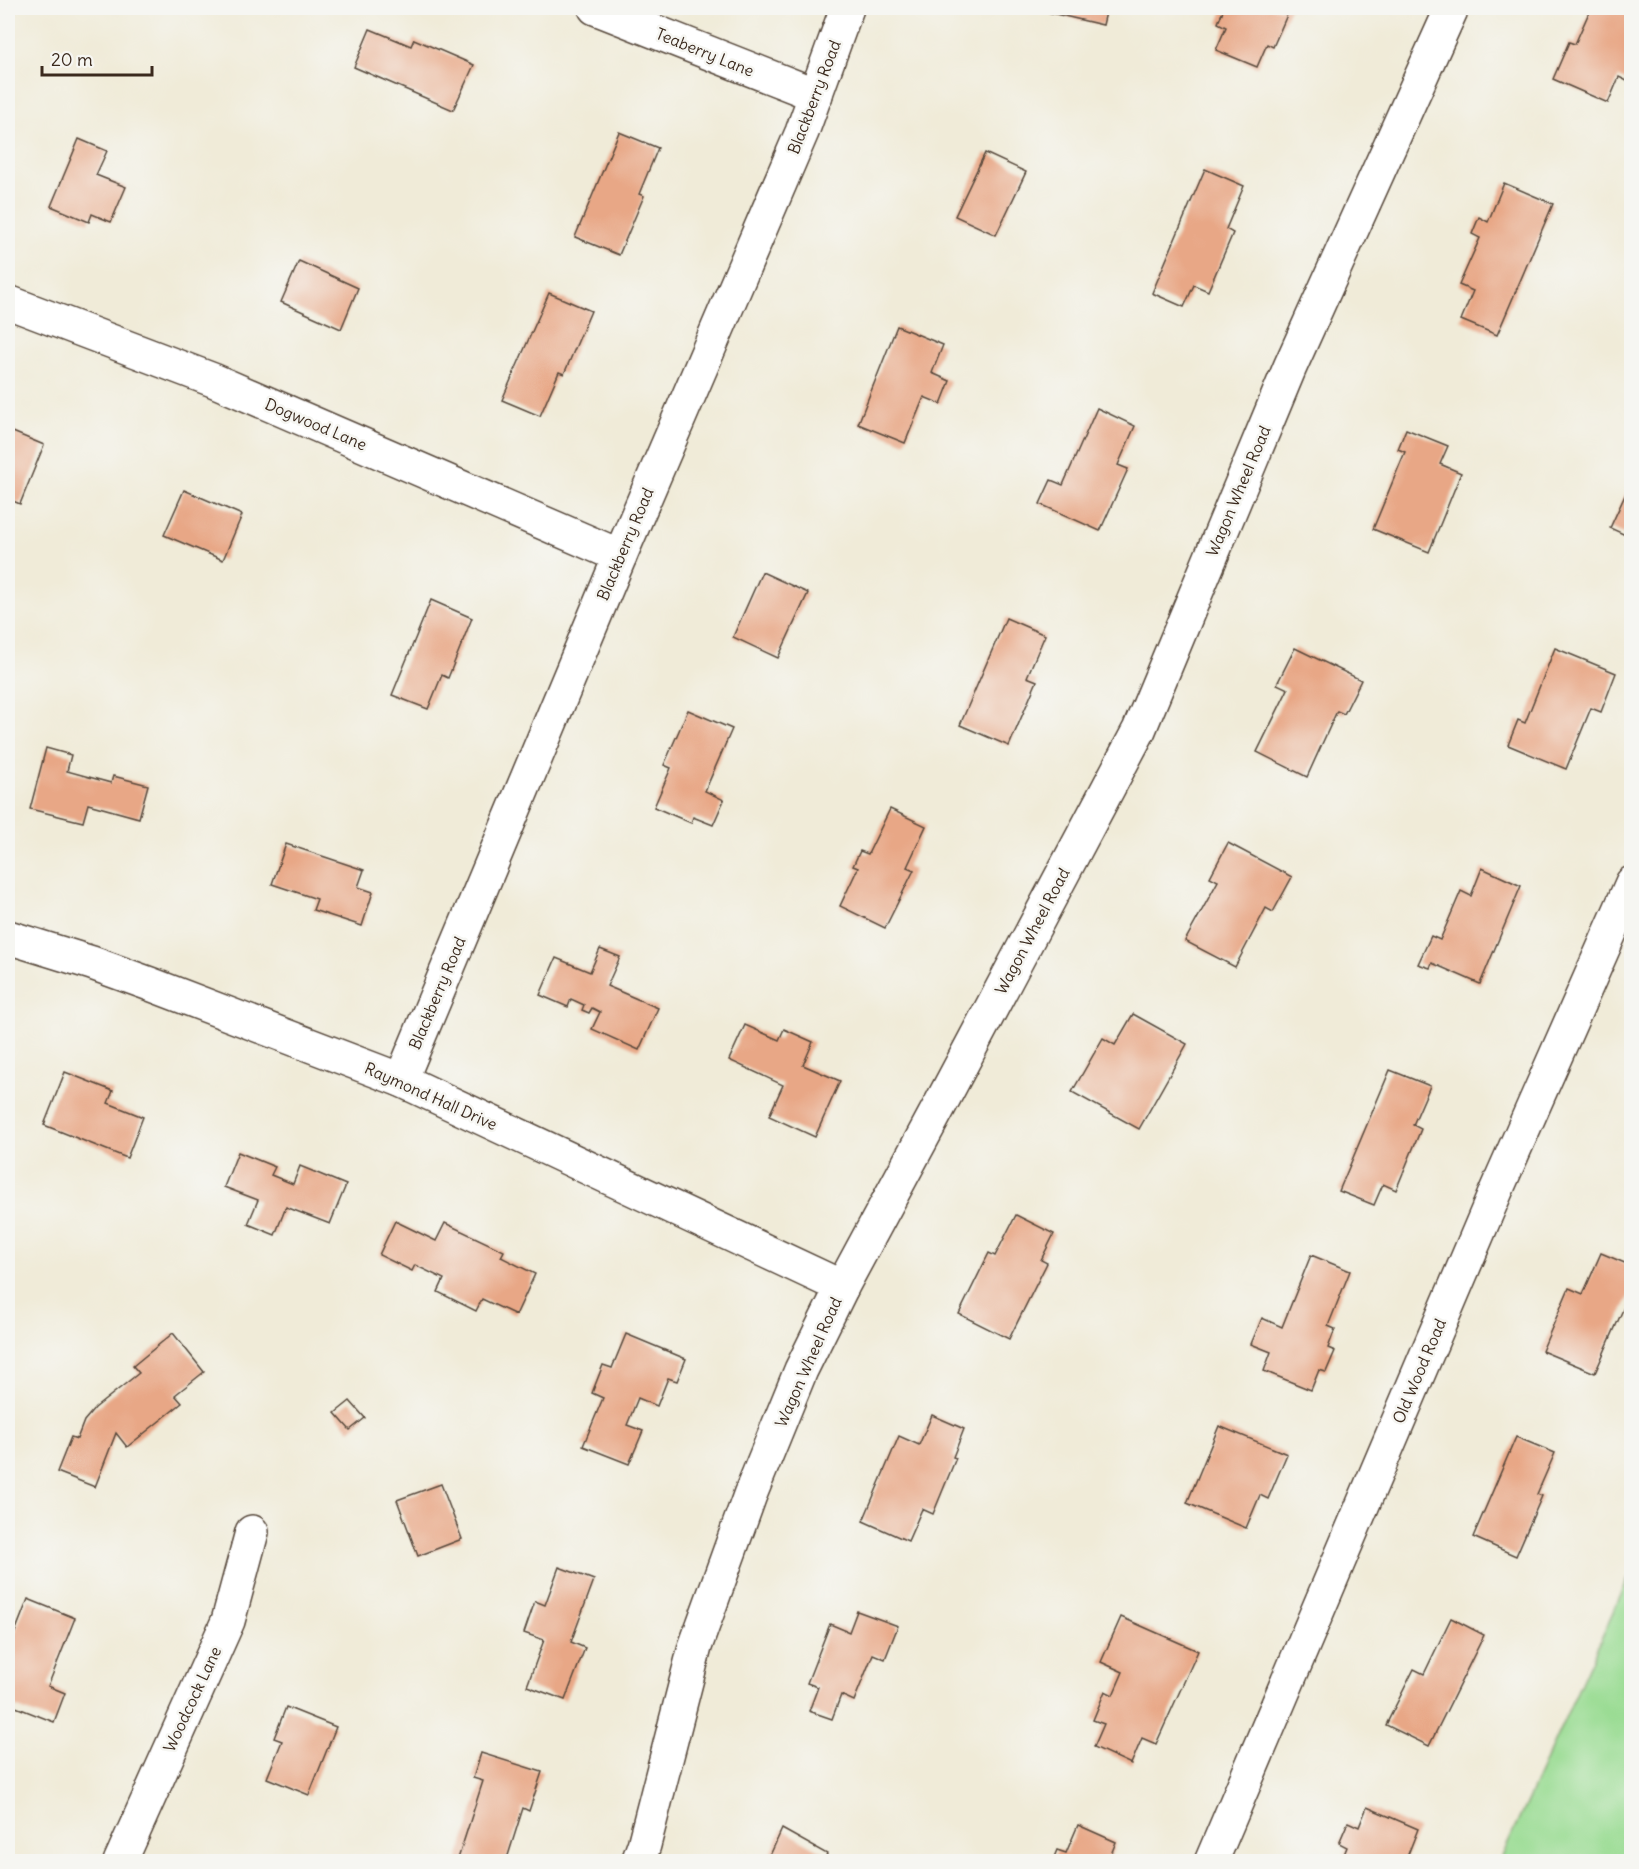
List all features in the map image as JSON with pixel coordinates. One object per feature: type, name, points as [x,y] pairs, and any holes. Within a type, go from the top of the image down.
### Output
[{"type":"street","name":"Teaberry Lane","points":[[595,8],[816,95]]},
{"type":"street","name":"Blackberry Road","points":[[400,1080],[620,556],[802,132],[847,8]]},
{"type":"street","name":"Wagon Wheel Road","points":[[638,1862],[695,1647],[750,1495],[801,1370],[842,1287],[1139,730],[1290,367],[1452,8]]},
{"type":"street","name":"Dogwood Lane","points":[[8,302],[213,380],[620,556]]},
{"type":"street","name":"Old Wood Road","points":[[1211,1862],[1491,1202],[1632,883]]},
{"type":"street","name":"Raymond Hall Drive","points":[[8,937],[150,984],[400,1080],[842,1287]]},
{"type":"street","name":"Woodcock Lane","points":[[120,1862],[228,1621],[252,1532]]},
{"type":"path","points":[[1628,1862],[1632,1854]]},
{"type":"green space","points":[[1631,1573],[1631,1861],[1500,1861]]},
{"type":"building","points":[[1038,8],[1107,8],[1103,25],[1038,10]]},
{"type":"building","points":[[1224,8],[1290,8],[1273,47],[1267,44],[1257,67],[1216,50],[1226,27],[1218,23]]},
{"type":"building","points":[[1591,8],[1632,8],[1632,76],[1629,82],[1619,77],[1608,103],[1553,79],[1569,42],[1575,44]]},
{"type":"building","points":[[370,29],[411,46],[414,39],[474,65],[453,110],[354,67]]},
{"type":"building","points":[[619,132],[658,148],[639,194],[644,196],[619,255],[575,237]]},
{"type":"building","points":[[79,139],[107,151],[96,175],[126,187],[111,222],[92,214],[89,222],[51,206]]},
{"type":"building","points":[[985,153],[1026,172],[996,235],[955,216]]},
{"type":"building","points":[[1205,169],[1244,186],[1226,229],[1233,233],[1208,291],[1194,285],[1184,307],[1152,293]]},
{"type":"building","points":[[1504,183],[1553,204],[1497,335],[1461,320],[1473,291],[1459,285],[1480,238],[1472,234],[1479,217],[1488,222]]},
{"type":"building","points":[[299,261],[358,288],[341,329],[281,302]]},
{"type":"building","points":[[549,293],[591,311],[564,374],[559,372],[540,416],[502,400]]},
{"type":"building","points":[[897,326],[943,345],[932,373],[950,381],[941,404],[924,397],[905,443],[858,424]]},
{"type":"building","points":[[1097,408],[1135,426],[1118,465],[1128,469],[1100,531],[1040,504],[1051,480],[1063,485]]},
{"type":"building","points":[[1406,429],[1448,446],[1440,464],[1461,473],[1429,552],[1373,529],[1405,452],[1398,449]]},
{"type":"building","points":[[8,430],[44,445],[20,504],[8,499]]},
{"type":"building","points":[[1632,480],[1632,538],[1610,528]]},
{"type":"building","points":[[184,490],[242,515],[223,560],[164,535]]},
{"type":"building","points":[[762,572],[808,593],[778,658],[733,637]]},
{"type":"building","points":[[431,600],[472,618],[448,678],[442,675],[428,709],[392,695]]},
{"type":"building","points":[[1006,618],[1045,635],[1027,677],[1037,681],[1009,746],[960,725]]},
{"type":"building","points":[[1295,648],[1361,680],[1344,714],[1337,711],[1307,777],[1257,752],[1288,689],[1277,684]]},
{"type":"building","points":[[1555,648],[1616,673],[1601,712],[1591,708],[1566,769],[1508,745],[1518,720],[1525,723]]},
{"type":"building","points":[[688,710],[732,729],[705,791],[724,800],[713,825],[693,817],[691,823],[654,807],[671,768],[664,765]]},
{"type":"building","points":[[46,748],[71,755],[67,771],[111,783],[113,776],[148,785],[139,818],[88,804],[83,822],[30,809]]},
{"type":"building","points":[[890,809],[926,826],[907,867],[914,870],[885,928],[840,906],[858,868],[853,866],[860,851],[868,854]]},
{"type":"building","points":[[1228,843],[1292,877],[1273,912],[1266,908],[1235,967],[1185,941],[1218,881],[1210,877]]},
{"type":"building","points":[[286,844],[364,870],[358,887],[373,892],[362,926],[313,910],[317,899],[272,884]]},
{"type":"building","points":[[1482,868],[1521,886],[1480,984],[1432,963],[1430,968],[1418,964],[1431,936],[1440,940],[1461,891],[1471,896]]},
{"type":"building","points":[[600,949],[620,957],[607,986],[658,1008],[639,1050],[592,1029],[600,1012],[592,1008],[589,1013],[582,1010],[584,1005],[571,999],[568,1007],[540,995],[556,958],[590,972]]},
{"type":"building","points":[[1133,1014],[1187,1044],[1139,1129],[1072,1092],[1103,1038],[1115,1045]]},
{"type":"building","points":[[745,1025],[779,1040],[784,1029],[813,1042],[803,1065],[840,1081],[815,1137],[769,1116],[783,1085],[729,1060]]},
{"type":"building","points":[[1390,1070],[1430,1086],[1413,1125],[1421,1129],[1396,1190],[1383,1184],[1374,1205],[1339,1191]]},
{"type":"building","points":[[65,1072],[113,1091],[108,1103],[143,1117],[127,1158],[44,1125]]},
{"type":"building","points":[[238,1152],[275,1167],[271,1175],[293,1184],[300,1166],[346,1185],[330,1224],[286,1207],[275,1235],[248,1224],[258,1200],[224,1187]]},
{"type":"building","points":[[1016,1215],[1054,1234],[1041,1260],[1047,1263],[1009,1339],[959,1314],[989,1253],[995,1256]]},
{"type":"building","points":[[395,1221],[436,1241],[445,1223],[504,1251],[501,1257],[535,1274],[516,1315],[482,1299],[476,1311],[438,1292],[444,1279],[415,1265],[412,1271],[379,1255]]},
{"type":"building","points":[[1601,1253],[1632,1266],[1632,1289],[1595,1373],[1542,1351],[1569,1288],[1583,1294]]},
{"type":"building","points":[[1311,1255],[1350,1271],[1328,1326],[1335,1329],[1328,1348],[1335,1351],[1326,1372],[1319,1370],[1311,1390],[1264,1371],[1271,1352],[1251,1344],[1262,1318],[1282,1327]]},
{"type":"building","points":[[173,1333],[204,1372],[175,1395],[182,1403],[127,1447],[116,1433],[95,1487],[57,1472],[71,1437],[77,1439],[84,1421],[95,1408],[139,1373],[133,1366]]},
{"type":"building","points":[[626,1334],[686,1359],[677,1381],[668,1378],[657,1406],[638,1398],[627,1425],[643,1431],[629,1464],[583,1446],[603,1398],[592,1393],[603,1365],[612,1368]]},
{"type":"building","points":[[350,1401],[365,1418],[350,1430],[335,1413]]},
{"type":"building","points":[[932,1415],[964,1429],[953,1457],[956,1458],[933,1514],[922,1509],[908,1541],[863,1521],[899,1436],[919,1445]]},
{"type":"building","points":[[1219,1426],[1287,1454],[1268,1499],[1260,1495],[1246,1528],[1187,1503]]},
{"type":"building","points":[[1516,1437],[1555,1453],[1537,1494],[1542,1496],[1516,1556],[1473,1537]]},
{"type":"building","points":[[441,1484],[462,1539],[418,1556],[397,1500]]},
{"type":"building","points":[[559,1567],[594,1580],[571,1642],[585,1648],[565,1700],[527,1686],[544,1640],[524,1633],[535,1601],[545,1605]]},
{"type":"building","points":[[28,1599],[75,1618],[48,1686],[65,1693],[54,1722],[8,1704],[8,1650]]},
{"type":"building","points":[[857,1611],[898,1626],[885,1659],[873,1654],[854,1701],[841,1695],[832,1719],[809,1711],[818,1687],[807,1683],[830,1624],[849,1632]]},
{"type":"building","points":[[1121,1617],[1198,1651],[1156,1744],[1142,1738],[1131,1764],[1094,1747],[1104,1724],[1093,1720],[1105,1691],[1113,1695],[1123,1672],[1101,1662]]},
{"type":"building","points":[[1451,1618],[1484,1635],[1429,1746],[1386,1725],[1414,1669],[1424,1674]]},
{"type":"building","points":[[286,1707],[336,1727],[309,1795],[267,1778],[282,1741],[274,1738]]},
{"type":"building","points":[[481,1753],[542,1772],[529,1811],[523,1808],[506,1862],[457,1862],[483,1781],[473,1778]]},
{"type":"building","points":[[1367,1807],[1418,1829],[1405,1862],[1341,1862],[1347,1847],[1339,1843],[1348,1822],[1359,1827]]},
{"type":"building","points":[[1078,1825],[1116,1842],[1108,1862],[1052,1862],[1057,1850],[1066,1853]]},
{"type":"building","points":[[782,1829],[827,1854],[824,1862],[767,1862]]}]
